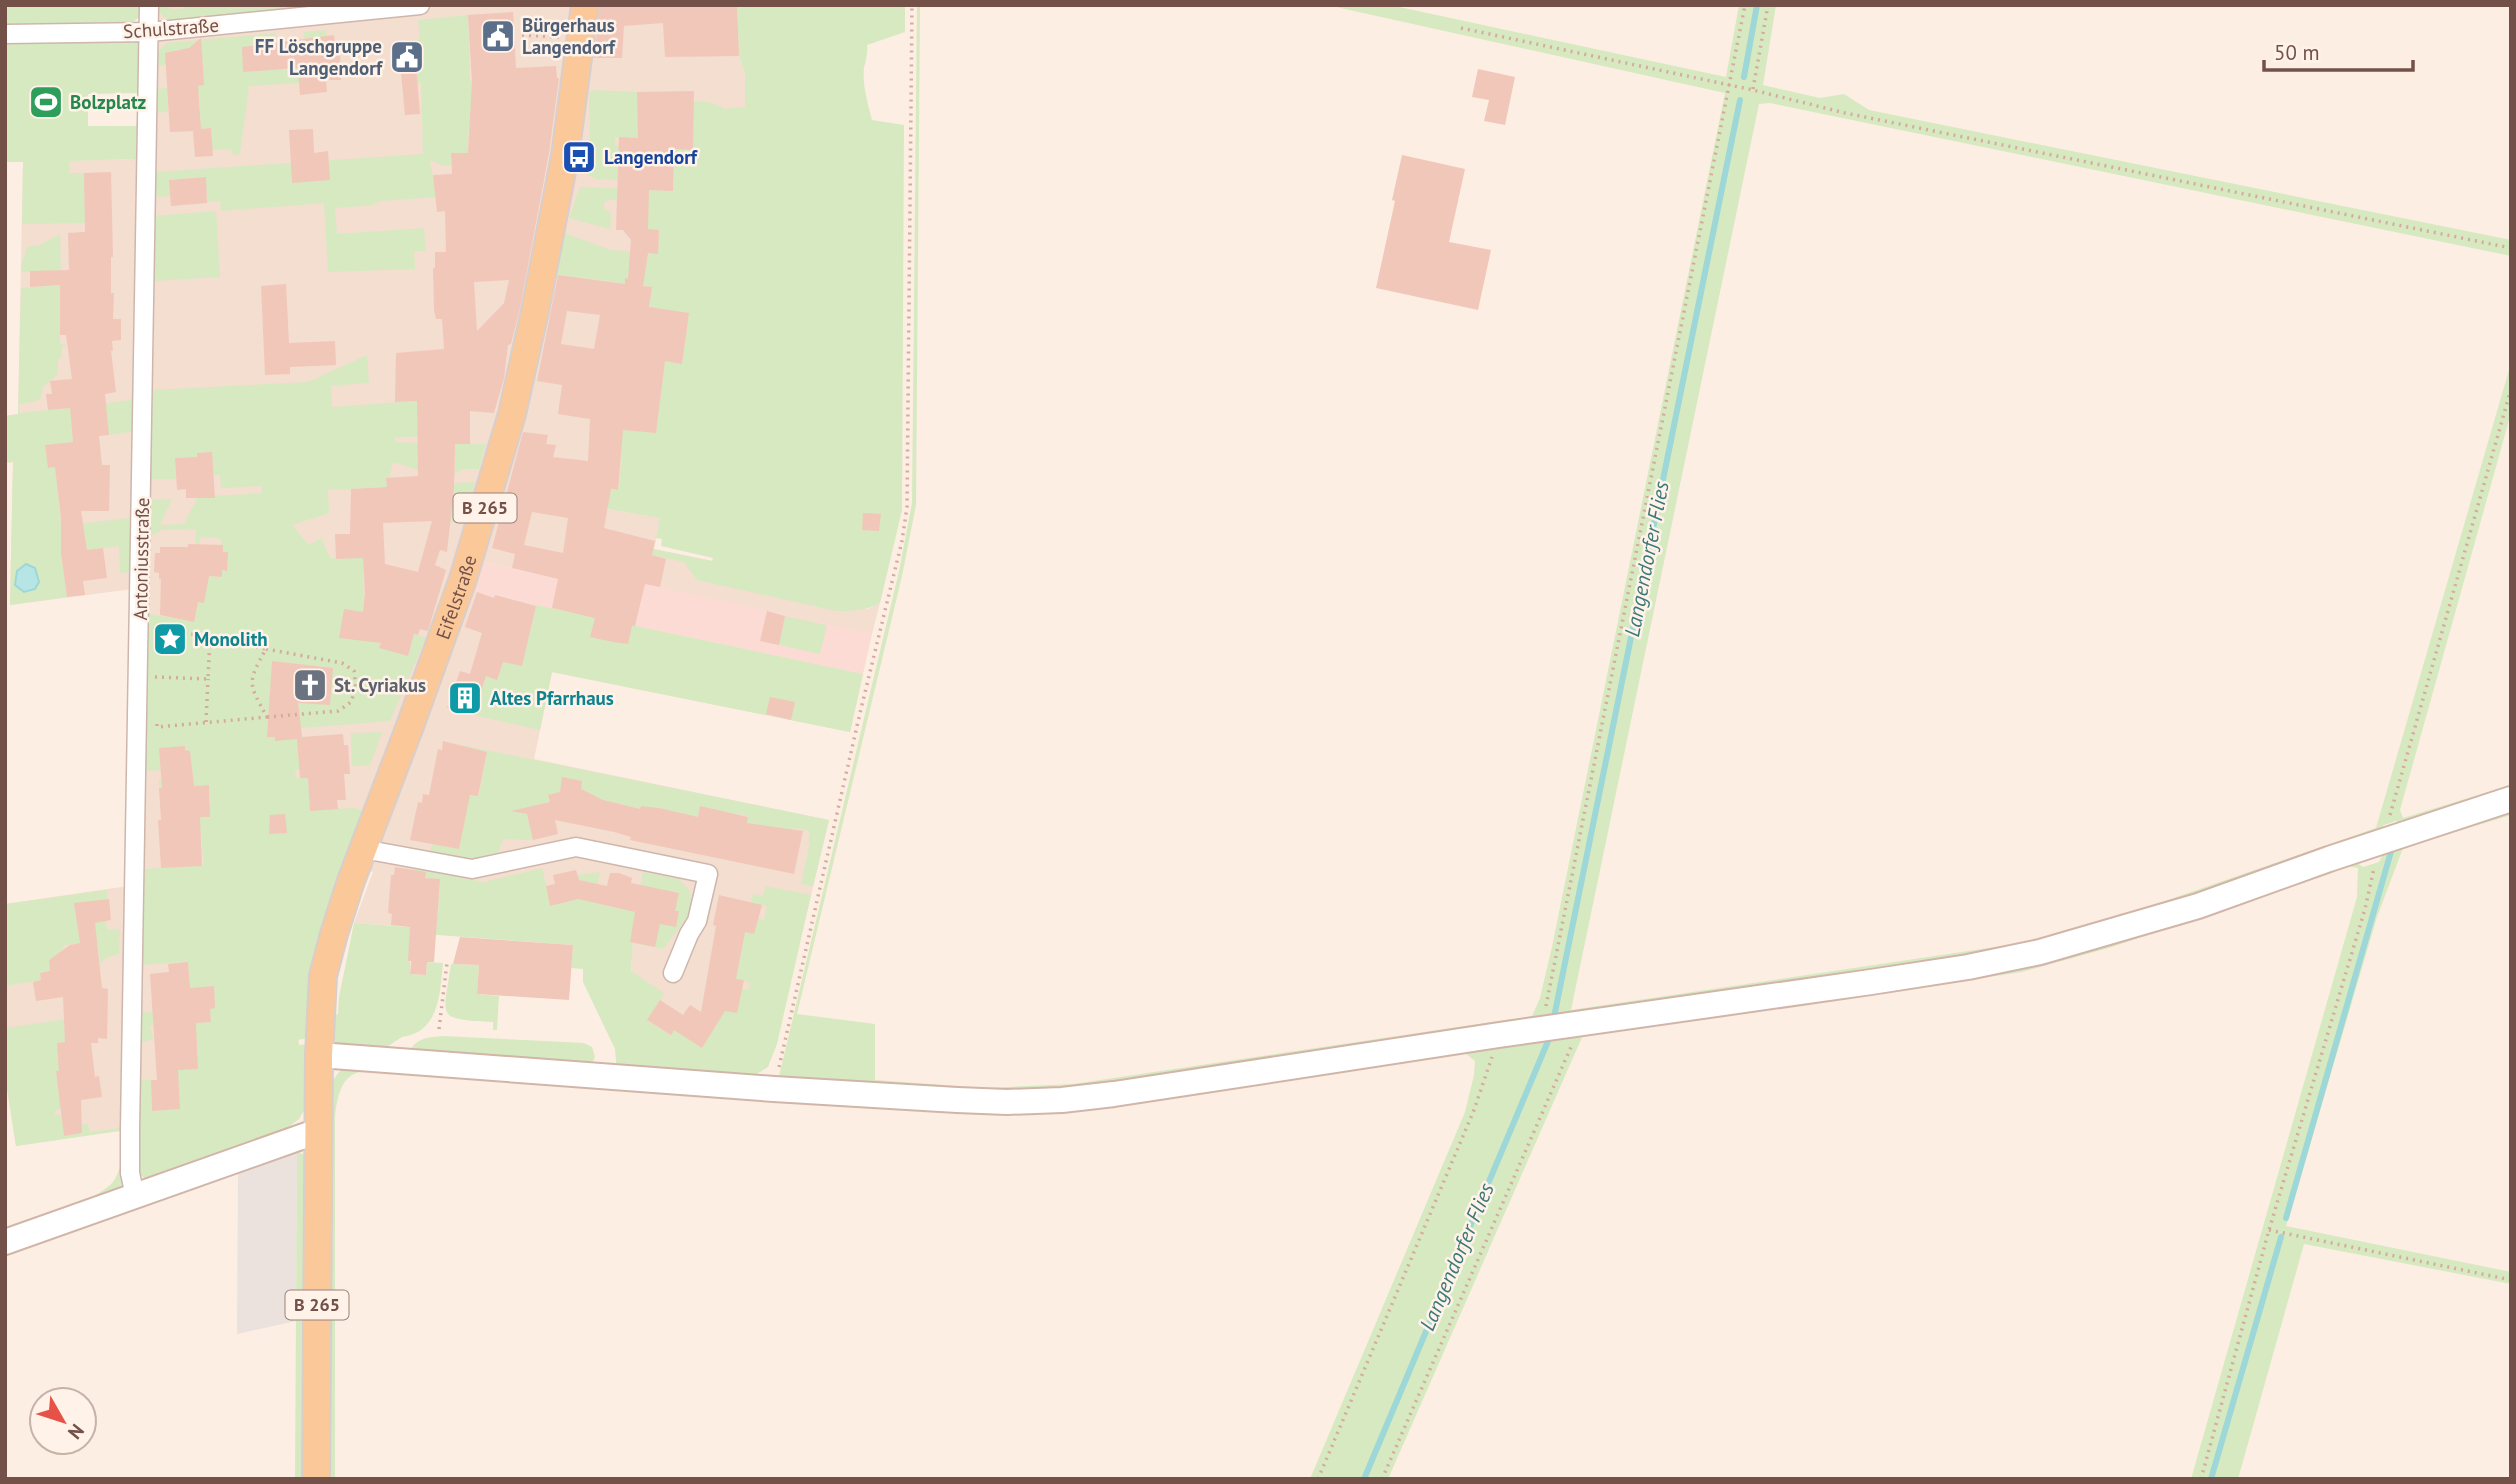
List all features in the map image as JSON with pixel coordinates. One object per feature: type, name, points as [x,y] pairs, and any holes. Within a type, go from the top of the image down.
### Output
[{"type":"main road","name":"Eifelstraße","points":[[319,1055],[321,995],[326,961],[342,907],[463,579],[512,414],[536,311],[561,181],[574,106],[585,5]]},
{"type":"main road","name":"B 265","points":[[316,1479],[319,1055]]},
{"type":"street","name":"Antoniusstraße","points":[[135,1196],[130,1173],[130,1140],[147,677],[149,5]]},
{"type":"street","name":"Schulstraße","points":[[5,34],[150,32],[420,5]]},
{"type":"street","points":[[319,1055],[774,1089],[982,1101],[1062,1100],[1895,978],[2040,952],[2198,906],[2384,840],[2511,799]]},
{"type":"street","points":[[363,849],[472,869],[576,847],[708,874],[697,921],[673,973]]},
{"type":"street","points":[[5,1242],[318,1131]]},
{"type":"path","points":[[774,1089],[906,514],[912,5]]},
{"type":"path","points":[[1542,1028],[1745,5]]},
{"type":"path","points":[[1753,90],[1768,5]]},
{"type":"path","points":[[1461,28],[1731,85],[1844,113],[2511,248]]},
{"type":"path","points":[[522,35],[582,37]]},
{"type":"path","points":[[2201,1479],[2269,1230],[2365,909],[2511,389]]},
{"type":"path","points":[[156,715],[157,727],[338,711],[351,702],[356,688],[354,671],[342,663],[159,629],[158,641]]},
{"type":"path","points":[[206,723],[210,638]]},
{"type":"path","points":[[266,649],[253,673],[252,690],[267,717]]},
{"type":"path","points":[[147,677],[156,665]]},
{"type":"path","points":[[147,677],[208,679]]},
{"type":"path","points":[[356,688],[403,691]]},
{"type":"path","points":[[439,1029],[447,963]]},
{"type":"path","points":[[1382,1479],[1581,1023]]},
{"type":"path","points":[[1318,1479],[1474,1110],[1499,1035]]},
{"type":"path","points":[[2269,1230],[2511,1280]]},
{"type":"shaded area","points":[[144,5],[737,5],[739,56],[745,74],[745,107],[695,265],[558,275],[693,291],[758,418],[621,473],[618,490],[611,489],[607,509],[661,518],[654,549],[713,561],[868,609],[880,603],[872,634],[558,579],[484,562],[494,598],[496,594],[863,674],[850,732],[552,672],[534,759],[829,820],[778,1034],[769,1052],[625,1062],[633,943],[354,923],[373,872],[337,858],[140,869],[307,955],[299,992],[298,1118],[135,1128],[16,1146],[5,1076],[5,904],[128,886],[133,589],[10,605],[13,462],[5,463],[5,416],[18,414],[23,162],[136,159],[139,47],[145,38]]},
{"type":"shaded area","points":[[484,562],[558,579],[561,565],[872,634],[863,674],[536,605],[496,594],[494,598],[474,591]]},
{"type":"shaded area","points":[[297,1151],[296,1321],[237,1334],[238,1172]]},
{"type":"green space","points":[[5,5],[144,5],[144,13],[128,26],[5,29]]},
{"type":"green space","points":[[156,5],[184,9],[184,5],[304,5],[305,9],[172,21],[156,9]]},
{"type":"green space","points":[[737,5],[905,5],[905,32],[867,45],[864,68],[872,120],[904,125],[902,510],[880,603],[864,609],[836,611],[697,580],[684,562],[652,555],[653,549],[712,561],[713,558],[661,546],[662,539],[656,538],[660,518],[607,509],[610,489],[618,490],[622,459],[613,458],[615,429],[656,433],[665,361],[682,364],[689,313],[649,309],[652,287],[557,275],[565,233],[610,250],[658,253],[659,230],[647,229],[648,200],[608,200],[604,203],[604,209],[611,213],[610,229],[569,218],[580,187],[673,191],[674,181],[660,180],[632,137],[615,137],[615,145],[619,146],[618,180],[597,179],[584,173],[590,137],[589,93],[593,90],[637,92],[638,118],[693,102],[714,104],[724,109],[745,107],[745,74],[739,56]]},
{"type":"green space","points":[[917,5],[920,5],[916,505],[902,576],[797,1014],[875,1024],[875,1080],[986,1088],[1073,1084],[1532,1016],[1540,998],[1725,93],[1327,5],[1390,5],[1726,77],[1739,5],[1776,5],[1763,85],[1820,98],[1844,94],[1869,110],[2511,240],[2511,256],[1770,103],[1759,104],[1571,1010],[2022,943],[2110,920],[2376,828],[2511,363],[2511,413],[2400,810],[2403,818],[2511,785],[2511,793],[2404,825],[2396,821],[2384,825],[2377,835],[2018,952],[1044,1096],[781,1081],[779,1076],[899,571],[912,503]]},
{"type":"green space","points":[[468,15],[470,80],[483,81],[481,133],[468,133],[468,153],[451,154],[451,165],[444,166],[432,161],[430,163],[437,197],[379,201],[373,205],[335,208],[337,234],[424,228],[426,251],[414,251],[415,269],[328,272],[324,203],[221,211],[220,201],[207,202],[205,177],[169,180],[170,196],[159,197],[153,194],[154,172],[423,154],[421,83],[417,83],[414,40],[420,39],[418,20]]},
{"type":"green space","points":[[326,30],[329,57],[316,80],[327,81],[249,86],[240,154],[233,155],[232,149],[212,150],[211,128],[201,129],[199,98],[168,100],[168,112],[154,113],[155,89],[204,85],[203,77],[194,74],[203,73],[202,53],[176,49],[166,65],[156,65],[156,53],[166,43],[275,33],[276,42],[265,44],[281,62],[282,70],[295,69],[293,61],[307,59],[304,32]]},
{"type":"green space","points":[[5,39],[138,42],[138,93],[88,94],[88,126],[137,126],[136,159],[69,161],[69,173],[84,173],[86,223],[22,224],[23,162],[5,162]]},
{"type":"green space","points":[[216,211],[220,277],[152,281],[153,216]]},
{"type":"green space","points":[[60,234],[61,271],[21,272],[26,247],[40,245]]},
{"type":"green space","points":[[79,284],[60,308],[60,343],[68,346],[62,347],[58,374],[43,387],[41,397],[36,401],[19,404],[19,413],[70,408],[73,442],[45,446],[47,457],[62,455],[75,492],[58,494],[61,526],[129,518],[129,572],[120,573],[119,546],[61,554],[67,597],[10,605],[13,462],[5,463],[5,416],[18,414],[21,288]]},
{"type":"green space","points":[[367,355],[369,383],[331,386],[332,407],[417,401],[418,437],[395,437],[395,442],[418,443],[429,474],[397,463],[392,464],[390,478],[386,478],[387,487],[328,490],[329,513],[292,525],[309,545],[321,538],[330,558],[363,558],[364,598],[388,600],[408,656],[414,634],[426,638],[390,721],[301,728],[302,737],[320,768],[295,770],[296,778],[308,777],[310,810],[354,808],[366,812],[331,901],[314,956],[309,986],[308,1038],[298,1040],[299,1045],[309,1044],[306,1107],[299,1119],[285,1130],[148,1181],[139,1174],[136,1128],[139,1080],[151,1080],[152,1111],[179,1109],[177,1059],[198,1057],[195,1021],[153,1024],[150,1028],[154,1038],[137,1045],[137,1013],[215,1008],[214,986],[190,988],[188,962],[138,965],[140,869],[204,865],[199,817],[209,817],[211,805],[209,785],[159,788],[159,779],[193,777],[192,767],[187,767],[190,751],[185,750],[185,746],[161,770],[142,771],[145,613],[194,622],[203,576],[222,577],[222,570],[227,571],[227,552],[223,552],[220,538],[200,537],[200,544],[195,544],[196,529],[161,530],[147,539],[147,500],[172,499],[160,525],[184,524],[198,497],[262,493],[262,486],[221,488],[220,475],[213,475],[212,452],[197,453],[197,457],[175,458],[176,479],[148,479],[150,390],[308,382]]},
{"type":"green space","points":[[132,400],[131,432],[109,435],[93,405]]},
{"type":"green space","points":[[455,444],[486,444],[479,469],[463,469],[455,474]]},
{"type":"green space","points":[[475,482],[464,524],[450,522],[456,494],[416,485]]},
{"type":"green space","points":[[536,605],[863,674],[850,732],[552,672],[540,730],[473,715],[491,659],[530,633]]},
{"type":"green space","points":[[785,616],[827,625],[820,654],[779,645]]},
{"type":"green space","points":[[382,732],[370,765],[352,766],[351,733]]},
{"type":"green space","points":[[461,745],[829,820],[813,886],[801,884],[810,831],[793,828],[791,838],[746,828],[748,816],[737,813],[729,850],[700,807],[698,817],[641,806],[640,809],[620,804],[601,805],[603,799],[576,793],[574,824],[566,823],[559,793],[548,796],[550,802],[526,808],[533,840],[503,839],[497,855],[473,861],[430,853],[432,844],[459,849],[466,813],[451,791],[479,796],[486,759],[459,754]]},
{"type":"green space","points":[[2511,804],[2511,815],[2403,848],[2377,917],[2286,1226],[2511,1272],[2511,1284],[2304,1244],[2238,1479],[2191,1479],[2357,897],[2358,868],[2347,866],[2112,947],[2022,972],[1583,1035],[1388,1479],[1310,1479],[1465,1112],[1475,1061],[1465,1053],[1431,1055],[1086,1109],[1035,1112],[944,1110],[390,1071],[359,1072],[348,1078],[341,1088],[335,1116],[335,1479],[327,1479],[329,1098],[335,1077],[342,1069],[353,1064],[980,1106],[1072,1105],[1432,1049],[1890,985],[2012,965],[2171,920],[2248,892],[2345,862],[2354,861],[2363,867],[2379,862],[2387,846],[2401,839]]},
{"type":"green space","points":[[413,868],[487,883],[542,868],[551,906],[582,898],[578,875],[600,872],[594,903],[625,910],[640,889],[643,872],[679,879],[690,891],[688,916],[663,949],[633,943],[631,971],[664,993],[648,1021],[670,1035],[679,1021],[694,1030],[688,1039],[702,1048],[718,1023],[707,1016],[742,989],[748,990],[750,982],[736,979],[743,942],[718,937],[757,924],[758,919],[764,920],[767,906],[751,903],[753,894],[763,896],[766,886],[811,895],[777,1044],[768,1067],[752,1077],[617,1072],[615,1049],[583,982],[583,969],[571,968],[573,945],[410,933],[410,974],[426,975],[427,962],[443,963],[439,998],[431,1019],[415,1034],[402,1037],[376,1054],[338,1046],[331,1036],[333,1015],[338,1014],[354,923],[408,927],[410,915],[438,917],[440,879],[412,877]]},
{"type":"green space","points":[[107,890],[107,899],[75,904],[78,925],[106,921],[107,930],[120,929],[119,954],[100,963],[97,941],[65,945],[60,952],[61,956],[49,958],[50,971],[40,973],[41,980],[5,986],[5,904]]},
{"type":"green space","points":[[451,964],[479,965],[477,994],[499,996],[497,1030],[493,1030],[493,1022],[461,1019],[447,1013],[445,1006]]},
{"type":"green space","points":[[74,1018],[77,1040],[57,1043],[60,1071],[56,1072],[63,1109],[55,1110],[55,1115],[62,1115],[64,1136],[82,1133],[82,1125],[88,1124],[90,1132],[119,1128],[123,1130],[124,1184],[121,1190],[53,1214],[96,1195],[115,1179],[121,1161],[120,1131],[16,1146],[5,1076],[5,1028]]},
{"type":"green space","points":[[443,1036],[584,1043],[592,1047],[595,1057],[590,1067],[410,1051],[420,1041]]},
{"type":"green space","points":[[293,1149],[304,1155],[308,1162],[306,1479],[295,1479],[297,1152]]},
{"type":"water","points":[[26,564],[35,568],[39,582],[35,589],[24,592],[15,585],[17,571]]},
{"type":"building","points":[[600,5],[737,5],[739,56],[665,57],[663,23],[624,26],[622,58],[594,58]]},
{"type":"building","points":[[513,12],[516,68],[556,66],[559,78],[549,153],[520,308],[511,344],[508,345],[504,378],[494,413],[470,411],[470,444],[455,444],[454,488],[447,552],[440,550],[435,565],[446,570],[428,631],[420,629],[418,635],[414,634],[408,656],[379,648],[381,643],[339,638],[344,609],[363,612],[365,593],[363,558],[336,559],[335,534],[350,534],[351,489],[387,487],[386,478],[418,476],[417,401],[395,402],[396,353],[444,349],[442,319],[436,319],[434,310],[433,268],[435,252],[446,252],[445,211],[437,212],[433,175],[452,174],[451,153],[468,153],[472,81],[468,15]],"holes":[[[509,280],[504,303],[477,331],[474,282]],[[432,521],[418,572],[385,564],[383,523]]]},
{"type":"building","points":[[334,35],[336,51],[340,51],[341,80],[326,80],[327,92],[300,95],[298,68],[243,72],[242,47]]},
{"type":"building","points":[[201,38],[204,85],[198,86],[201,129],[211,128],[213,156],[195,157],[193,131],[170,132],[165,53],[189,48]]},
{"type":"building","points":[[414,40],[420,114],[405,115],[398,42]]},
{"type":"building","points":[[1478,69],[1515,77],[1505,125],[1484,121],[1489,100],[1472,97]]},
{"type":"building","points":[[694,91],[693,150],[674,149],[673,191],[649,190],[648,229],[659,230],[658,254],[648,253],[643,286],[652,287],[649,307],[689,313],[682,364],[665,361],[656,433],[623,430],[618,490],[611,489],[604,528],[655,541],[652,555],[666,559],[660,587],[645,584],[628,644],[590,637],[595,618],[552,608],[558,579],[512,568],[515,554],[492,548],[523,432],[548,435],[546,444],[556,445],[553,457],[588,461],[590,419],[558,414],[562,385],[537,381],[558,275],[625,284],[625,278],[628,279],[631,240],[623,230],[616,230],[619,137],[638,138],[637,92]],"holes":[[[567,311],[600,315],[594,349],[561,344]],[[532,512],[568,518],[563,553],[524,545]]]},
{"type":"building","points":[[313,129],[314,153],[328,151],[330,180],[292,183],[289,130]]},
{"type":"building","points":[[1402,155],[1465,169],[1449,242],[1491,250],[1478,310],[1376,288]]},
{"type":"building","points":[[111,172],[111,293],[114,293],[113,319],[121,319],[121,340],[112,341],[111,351],[116,392],[105,394],[109,435],[99,436],[102,465],[110,465],[109,511],[81,511],[87,550],[103,548],[107,578],[83,581],[85,595],[67,597],[55,467],[48,468],[45,445],[73,442],[70,408],[48,410],[46,394],[52,394],[50,381],[72,379],[66,335],[60,335],[60,285],[30,287],[30,271],[69,270],[68,233],[85,232],[84,173]]},
{"type":"building","points":[[206,177],[207,203],[171,206],[169,180]]},
{"type":"building","points":[[286,284],[289,343],[335,341],[336,365],[290,367],[290,374],[265,375],[261,286]]},
{"type":"building","points":[[212,452],[215,498],[186,498],[186,489],[177,490],[175,458],[197,457],[197,453]]},
{"type":"building","points":[[863,513],[881,514],[879,531],[862,530]]},
{"type":"building","points":[[188,544],[223,545],[223,552],[228,552],[227,571],[222,570],[222,577],[209,576],[204,603],[198,602],[194,622],[160,615],[161,579],[159,573],[154,572],[155,553],[160,553],[160,547],[188,547]]},
{"type":"building","points":[[477,592],[536,606],[522,666],[503,662],[497,680],[486,676],[473,715],[447,708],[460,671],[470,674],[482,633],[465,627]]},
{"type":"building","points":[[767,611],[785,616],[779,645],[760,641]]},
{"type":"building","points":[[272,661],[333,668],[330,705],[298,703],[302,737],[343,734],[344,745],[348,745],[350,774],[344,774],[346,800],[337,800],[338,809],[310,811],[308,778],[300,778],[297,739],[275,741],[275,737],[267,737]]},
{"type":"building","points":[[770,697],[795,702],[791,720],[766,714]]},
{"type":"building","points":[[443,741],[487,752],[478,796],[470,795],[459,849],[410,840],[418,802],[422,803],[423,794],[429,795],[438,749],[442,750]]},
{"type":"building","points":[[185,746],[185,750],[190,751],[194,786],[209,785],[210,817],[200,817],[202,866],[161,868],[158,820],[161,820],[159,788],[162,788],[159,748]]},
{"type":"building","points":[[562,777],[582,781],[581,789],[603,800],[640,809],[641,806],[659,808],[698,817],[700,806],[748,817],[747,823],[803,831],[794,874],[630,840],[631,837],[614,832],[555,820],[558,834],[533,840],[527,814],[511,811],[550,802],[548,795],[560,792]]},
{"type":"building","points":[[285,814],[287,833],[269,834],[270,815]]},
{"type":"building","points":[[395,867],[426,872],[425,878],[440,879],[434,962],[427,962],[426,975],[410,974],[410,927],[391,925],[392,914],[388,913],[391,875],[394,875]]},
{"type":"building","points":[[576,870],[579,880],[607,886],[610,873],[619,873],[632,878],[631,883],[679,893],[675,911],[679,911],[676,927],[660,924],[655,947],[630,942],[635,912],[578,899],[550,906],[546,886],[555,884],[553,875]]},
{"type":"building","points":[[719,895],[762,905],[754,934],[745,932],[736,979],[744,980],[737,1013],[725,1011],[702,1048],[674,1030],[671,1035],[647,1020],[660,1000],[683,1015],[690,1005],[701,1012]]},
{"type":"building","points":[[109,899],[111,920],[95,923],[102,988],[108,989],[107,1039],[98,1038],[98,1043],[91,1043],[95,1077],[99,1076],[102,1097],[81,1100],[82,1133],[64,1136],[56,1071],[59,1071],[57,1043],[65,1042],[63,997],[36,1001],[33,982],[41,980],[40,973],[50,971],[49,960],[70,945],[80,943],[74,903]]},
{"type":"building","points":[[460,937],[573,945],[569,1000],[477,994],[479,965],[453,964]]},
{"type":"building","points":[[188,962],[190,988],[214,986],[215,1008],[210,1009],[211,1022],[196,1023],[198,1069],[178,1070],[180,1109],[152,1111],[151,1080],[157,1080],[150,974],[169,972],[168,964]]},
{"type":"waterway","points":[[1744,77],[1757,5]]},
{"type":"waterway","name":"Langendorfer Flies","points":[[1554,1017],[1740,100]]},
{"type":"waterway","points":[[2286,1218],[2392,848]]},
{"type":"waterway","name":"Langendorfer Flies","points":[[1364,1479],[1551,1034]]},
{"type":"waterway","points":[[2211,1479],[2281,1237]]},
{"type":"place","name":"Bürgerhaus Langendorf","points":[[498,36]]},
{"type":"place","name":"FF Löschgruppe Langendorf","points":[[407,57]]},
{"type":"place","name":"Bolzplatz","points":[[46,102]]},
{"type":"place","name":"Langendorf","points":[[579,157]]},
{"type":"place","name":"Monolith","points":[[170,639]]},
{"type":"place","name":"St. Cyriakus","points":[[310,685]]},
{"type":"place","name":"Altes Pfarrhaus","points":[[465,698]]}]
